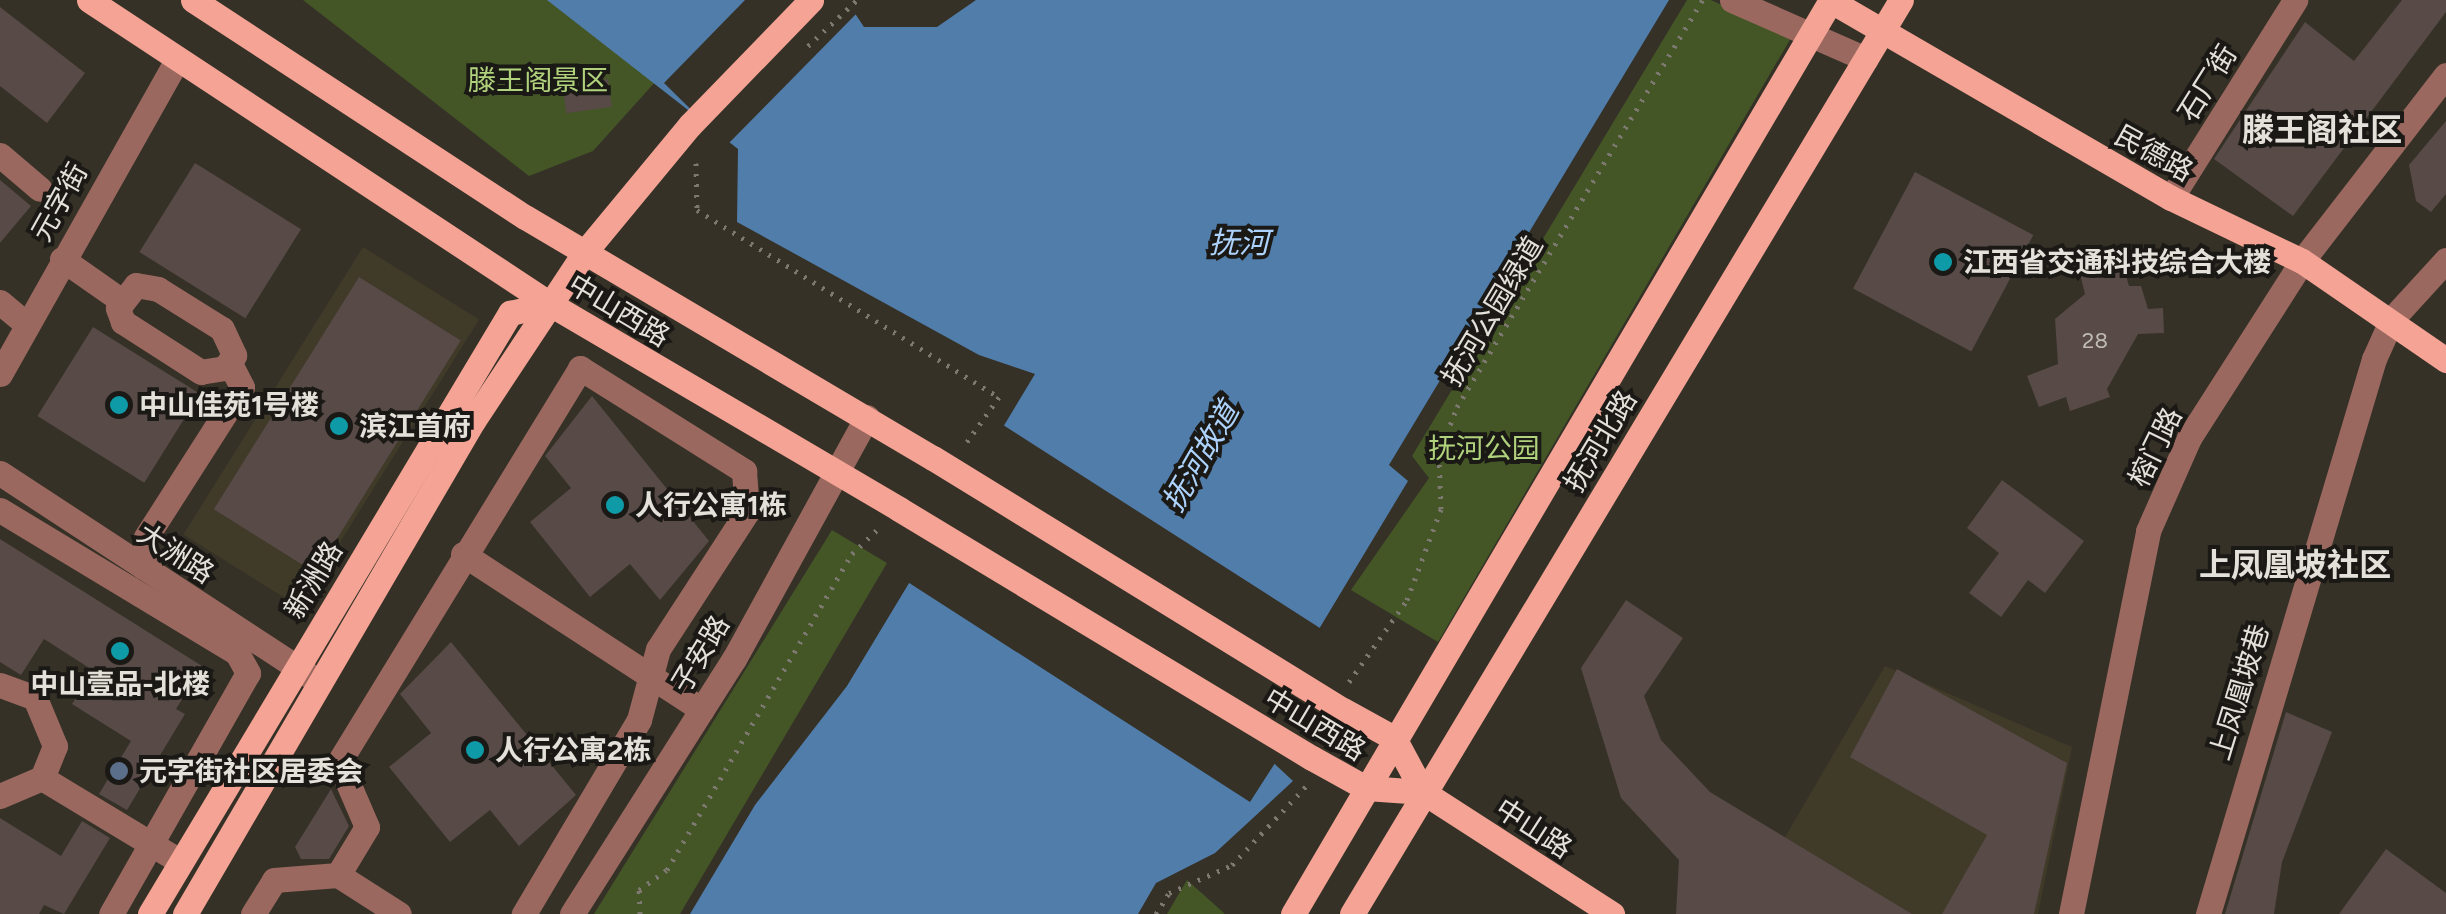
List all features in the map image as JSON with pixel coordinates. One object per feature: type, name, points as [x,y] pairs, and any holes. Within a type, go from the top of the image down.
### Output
[{"type":"main road","name":"中山西路","points":[[88,0],[176,62],[550,304],[836,471],[1306,765],[1366,788],[1423,792]]},
{"type":"main road","name":"中山西路","points":[[193,0],[584,253],[866,417],[1394,738],[1423,792]]},
{"type":"main road","name":"新洲路","points":[[185,914],[320,682],[584,253],[690,125],[811,0]]},
{"type":"main road","name":"抚河北路","points":[[1292,914],[1830,0]]},
{"type":"main road","name":"民德路","points":[[1830,0],[2172,198],[2302,261],[2392,319],[2446,360]]},
{"type":"main road","name":"抚河北路","points":[[1352,914],[1901,0]]},
{"type":"main road","name":"新洲路","points":[[150,914],[510,314],[550,304]]},
{"type":"main road","name":"中山路","points":[[1423,792],[1612,914]]},
{"type":"street","points":[[1732,0],[1866,60]]},
{"type":"street","name":"石厂街","points":[[2172,198],[2294,0]]},
{"type":"street","name":"元字街","points":[[0,374],[176,62]]},
{"type":"street","name":"榕门路","points":[[2071,914],[2148,531],[2189,438],[2302,261],[2446,75]]},
{"type":"street","points":[[0,155],[40,189]]},
{"type":"street","points":[[62,259],[122,300]]},
{"type":"street","points":[[2392,319],[2446,260]]},
{"type":"street","points":[[136,286],[158,289],[222,328],[234,355],[229,362],[200,372],[123,322],[122,300],[136,286]]},
{"type":"street","points":[[0,302],[26,325]]},
{"type":"street","name":"上凤凰坡巷","points":[[2208,914],[2243,778],[2392,319]]},
{"type":"street","points":[[143,567],[146,537],[242,387],[229,362]]},
{"type":"street","points":[[338,874],[367,826],[339,762],[580,368],[744,471],[747,512],[658,649],[656,681],[524,914]]},
{"type":"street","name":"子安路","points":[[572,914],[702,710],[866,417]]},
{"type":"street","name":"大洲路","points":[[0,473],[320,682]]},
{"type":"street","points":[[0,510],[237,653],[248,673],[111,914]]},
{"type":"street","points":[[463,554],[702,710]]},
{"type":"street","points":[[0,686],[18,688],[46,711],[55,746],[42,778],[0,796]]},
{"type":"street","points":[[42,778],[181,862]]},
{"type":"street","points":[[252,914],[274,880],[338,874],[398,914]]},
{"type":"path","name":"抚河公园绿道","points":[[1340,704],[1407,600],[1441,509],[1439,454],[1457,407],[1703,0]]},
{"type":"path","points":[[1156,914],[1169,892],[1232,865],[1309,782],[1306,765]]},
{"type":"shaded area","name":"滨江首府","points":[[363,247],[479,320],[300,607],[183,534]]},
{"type":"shaded area","points":[[1885,666],[2072,747],[2038,914],[1740,914]]},
{"type":"green space","name":"滕王阁景区","points":[[303,0],[729,0],[593,151],[529,176]]},
{"type":"green space","name":"抚河公园","points":[[1687,0],[1711,0],[1791,38],[1438,642],[1351,590],[1429,478],[1412,456]]},
{"type":"green space","points":[[832,530],[887,563],[680,914],[594,914]]},
{"type":"green space","points":[[1187,880],[1224,913],[1224,914],[1167,914]]},
{"type":"water","name":"抚河","points":[[547,0],[846,0],[864,27],[937,27],[976,0],[1669,0],[1389,465],[1408,481],[1251,742],[1293,781],[1215,853],[1156,883],[1138,914],[690,914],[755,805],[847,686],[1035,374],[979,355],[737,222],[738,149]]},
{"type":"pier","points":[[745,0],[852,0],[859,11],[727,145],[664,83]]},
{"type":"pier","points":[[1000,423],[1323,630],[1257,741],[1277,760],[1250,802],[903,579]]},
{"type":"building","points":[[2402,0],[2446,0],[2446,12],[2293,216],[2214,159],[2305,22],[2354,61]]},
{"type":"building","points":[[0,7],[85,73],[47,123],[0,86]]},
{"type":"building","points":[[608,79],[612,107],[566,113],[562,85]]},
{"type":"building","points":[[2446,121],[2446,194],[2431,212],[2416,201],[2409,165]]},
{"type":"building","points":[[195,163],[301,229],[245,318],[139,252]]},
{"type":"building","name":"江西省交通科技综合大楼","points":[[1915,172],[2033,235],[1971,351],[1853,289]]},
{"type":"building","points":[[0,180],[31,206],[0,243]]},
{"type":"building","points":[[2120,255],[2129,286],[2141,286],[2148,309],[2163,308],[2164,333],[2138,334],[2107,389],[2110,397],[2070,411],[2066,397],[2039,407],[2027,376],[2058,364],[2055,319],[2085,294],[2078,266]]},
{"type":"building","name":"滨江首府","points":[[359,277],[461,341],[316,573],[214,509]]},
{"type":"building","name":"中山佳苑1号楼","points":[[93,327],[200,394],[144,483],[37,416]]},
{"type":"building","name":"人行公寓1栋","points":[[592,396],[709,541],[660,600],[630,564],[590,597],[530,522],[571,488],[545,456]]},
{"type":"building","points":[[2002,480],[2084,541],[2045,593],[2028,580],[2001,617],[1969,593],[1999,553],[1967,528]]},
{"type":"building","name":"中山壹品-北楼","points":[[0,539],[202,666],[176,709],[185,714],[127,810],[99,794],[131,741],[72,704],[94,671],[44,639],[21,675],[0,662]]},
{"type":"building","points":[[1626,600],[1683,638],[1644,696],[1661,740],[1710,792],[1912,914],[1676,914],[1679,860],[1621,798],[1581,668]]},
{"type":"building","name":"人行公寓2栋","points":[[451,642],[576,795],[519,846],[490,810],[450,842],[389,767],[431,733],[400,694]]},
{"type":"building","points":[[1897,669],[2067,763],[2034,914],[1942,914],[1987,835],[1850,757]]},
{"type":"building","points":[[2286,712],[2332,732],[2282,862],[2274,914],[2225,914]]},
{"type":"building","points":[[331,789],[349,826],[329,859],[301,859],[295,847]]},
{"type":"building","points":[[0,818],[61,856],[82,821],[110,838],[64,914],[44,905],[39,914],[0,914]]},
{"type":"building","points":[[2386,849],[2446,893],[2446,914],[2339,914]]},
{"type":"place","name":"江西省交通科技综合大楼","points":[[1943,262]]},
{"type":"place","name":"中山佳苑1号楼","points":[[119,405]]},
{"type":"place","name":"滨江首府","points":[[339,426]]},
{"type":"place","name":"人行公寓1栋","points":[[615,505]]},
{"type":"place","name":"中山壹品-北楼","points":[[120,651]]},
{"type":"place","name":"人行公寓2栋","points":[[475,750]]},
{"type":"place","name":"元字街社区居委会","points":[[119,771]]},
{"type":"district","name":"滕王阁社区","points":[[2322,130]]},
{"type":"district","name":"上凤凰坡社区","points":[[2295,565]]},
{"type":"water label","name":"抚河故道","points":[[1201,457]]}]
